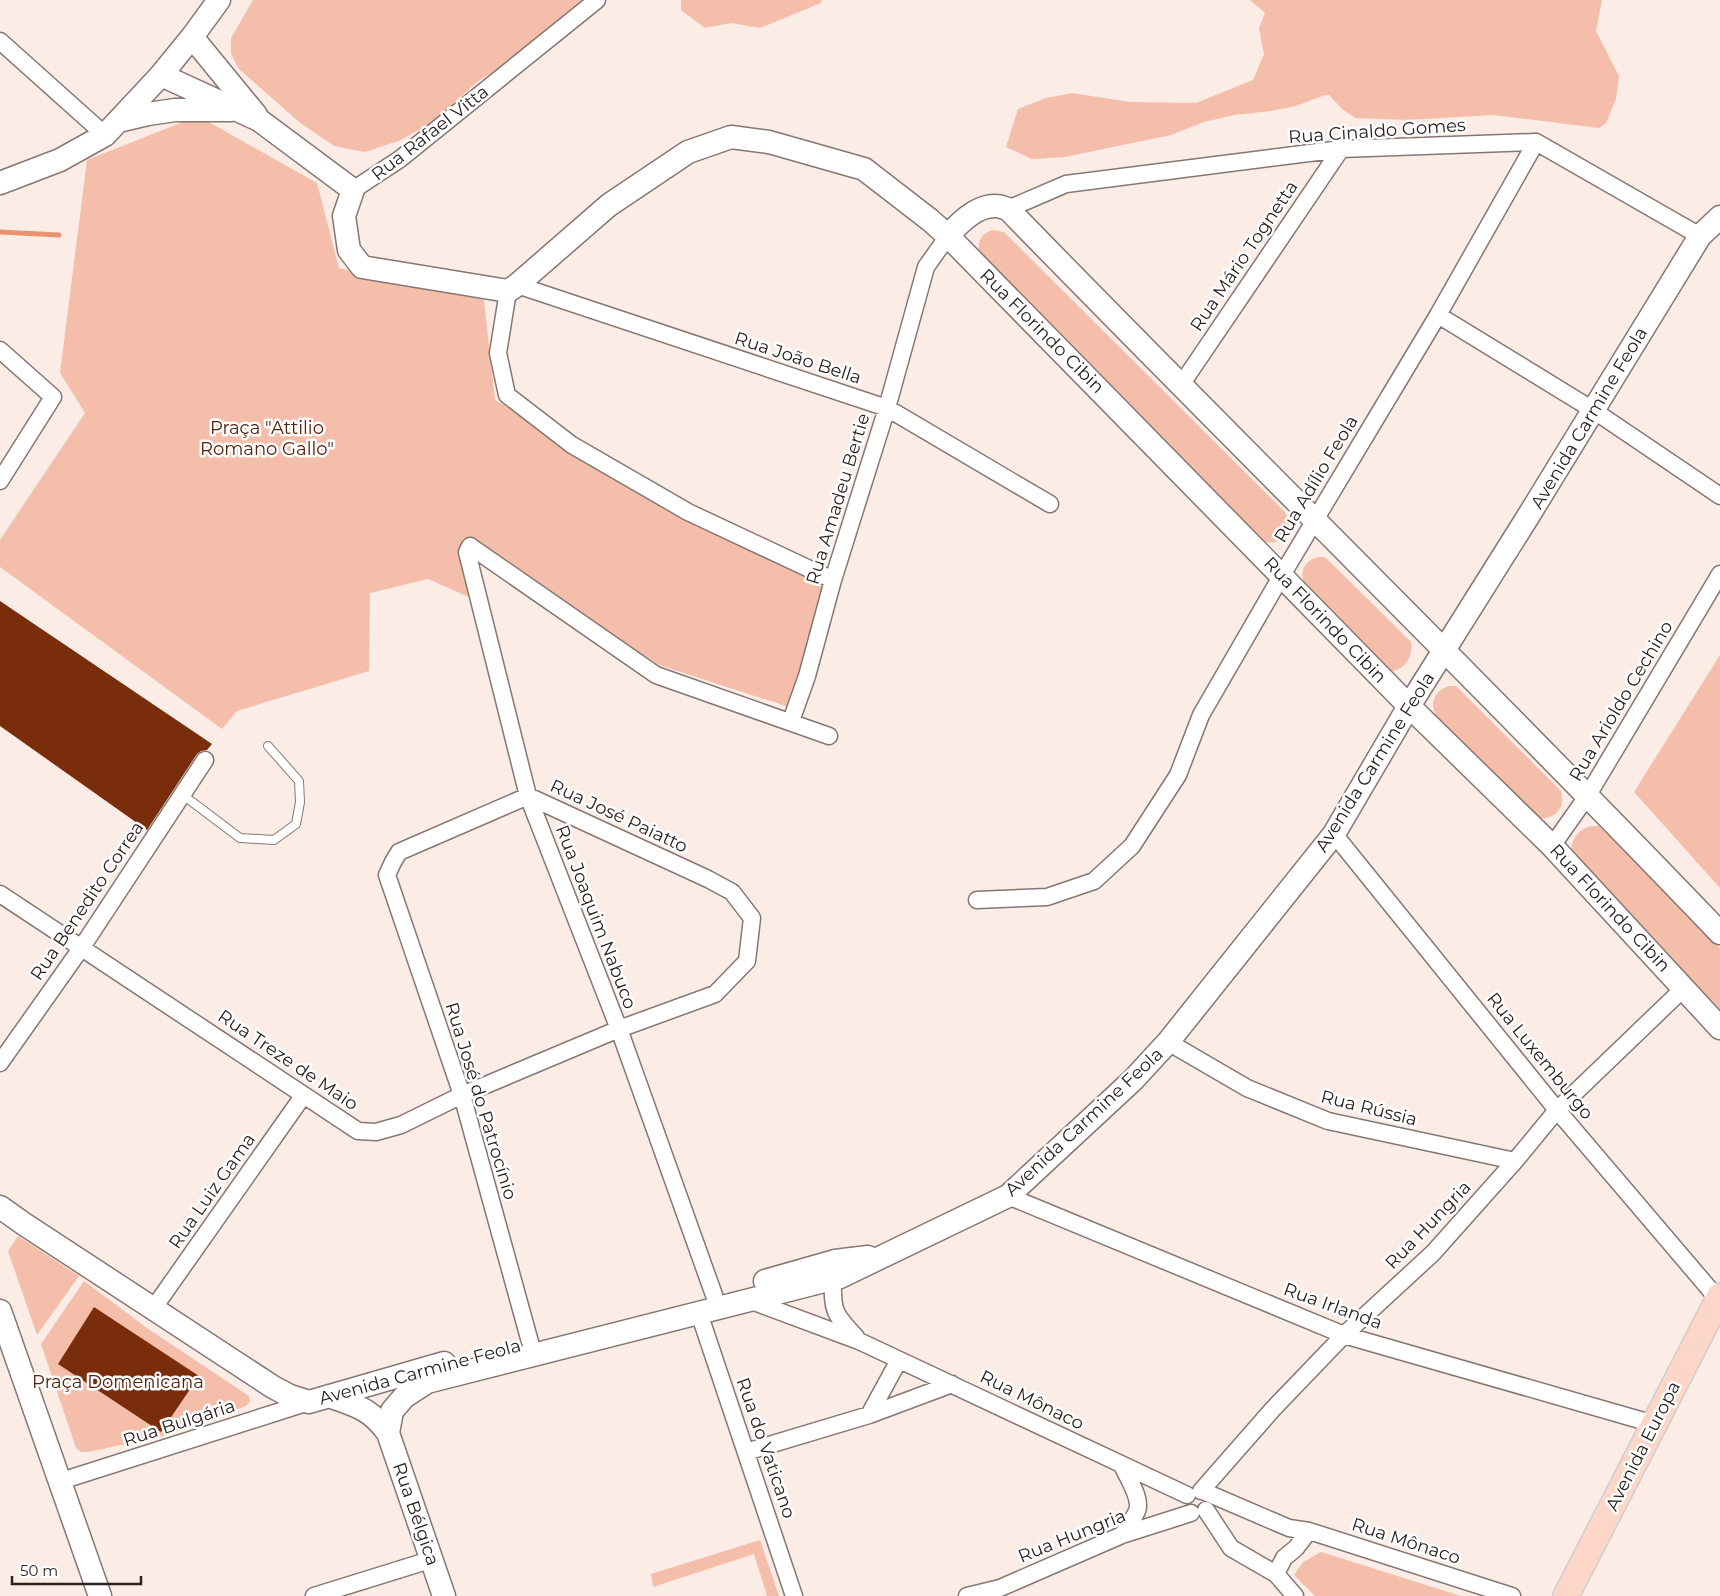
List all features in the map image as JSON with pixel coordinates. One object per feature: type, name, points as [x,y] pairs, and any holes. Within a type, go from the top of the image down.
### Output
[{"type":"main road","points":[[111,128],[161,75],[192,37],[217,1]]},
{"type":"main road","name":"Rua Rafael Vitta","points":[[192,37],[260,120]]},
{"type":"main road","name":"Rua Rafael Vitta","points":[[161,75],[260,120],[353,190]]},
{"type":"main road","points":[[0,183],[60,160],[111,128],[148,114],[175,110],[240,110]]},
{"type":"main road","name":"Rua Florindo Cibin","points":[[512,288],[609,205],[688,152],[730,137],[769,142],[864,169],[948,236],[1409,706],[1552,846],[1720,1028]]},
{"type":"main road","points":[[353,190],[344,216],[348,250],[362,267],[512,288]]},
{"type":"main road","points":[[948,236],[960,222],[982,209],[995,206],[1008,209],[1314,520],[1445,649],[1720,933]]},
{"type":"main road","name":"Avenida Carmine Feola","points":[[388,1433],[392,1410],[404,1397],[427,1382],[834,1279],[1008,1196],[1133,1080],[1168,1042],[1334,834],[1409,706],[1700,236],[1720,217]]},
{"type":"main road","name":"Avenida Carmine Feola","points":[[0,1207],[273,1387],[290,1396],[319,1399],[418,1370],[714,1295],[835,1261],[886,1254]]},
{"type":"main road","points":[[0,1221],[24,1224]]},
{"type":"main road","name":"Avenida Europa","points":[[1566,1596],[1719,1298]]},
{"type":"main road","points":[[0,1311],[100,1596]]},
{"type":"main road","name":"Rua Bélgica","points":[[319,1399],[368,1411],[378,1419],[388,1433],[430,1560],[444,1596]]},
{"type":"street","name":"Rua Rafael Vitta","points":[[353,190],[400,159],[597,0]]},
{"type":"street","points":[[0,41],[111,128]]},
{"type":"street","points":[[1536,142],[1700,236]]},
{"type":"street","name":"Rua Cinaldo Gomes","points":[[1008,209],[1066,184],[1341,149],[1536,142]]},
{"type":"street","name":"Rua Adílio Feola","points":[[977,900],[1047,897],[1094,881],[1132,846],[1178,775],[1201,715],[1314,520],[1438,315],[1536,142]]},
{"type":"street","name":"Rua Mário Tognetta","points":[[1181,385],[1341,149]]},
{"type":"street","name":"Rua Amadeu Bertie","points":[[791,722],[807,676],[832,580],[887,408],[926,267],[948,236]]},
{"type":"street","points":[[512,288],[498,353],[507,395],[572,445],[688,512],[832,580]]},
{"type":"street","name":"Rua João Bella","points":[[512,288],[887,408],[1050,504]]},
{"type":"street","points":[[1438,315],[1593,410],[1720,496]]},
{"type":"street","points":[[0,350],[53,397],[0,481]]},
{"type":"street","name":"Rua Joaquim Nabuco","points":[[714,1295],[619,1030],[528,796],[467,552],[470,546],[656,675],[791,722]]},
{"type":"street","name":"Rua Arioldo Cechino","points":[[1552,846],[1588,795],[1720,574]]},
{"type":"street","points":[[791,722],[829,736]]},
{"type":"street","name":"Rua Benedito Correa","points":[[0,1063],[82,947],[205,760]]},
{"type":"street","name":"Rua José Paiatto","points":[[387,875],[399,852],[528,796],[708,878],[732,892],[752,918],[746,961],[715,994]]},
{"type":"street","name":"Rua Luxemburgo","points":[[1334,834],[1557,1110],[1719,1298]]},
{"type":"street","name":"Rua José do Patrocínio","points":[[387,875],[462,1096],[530,1342]]},
{"type":"street","name":"Rua Treze de Maio","points":[[0,894],[358,1131],[376,1132],[401,1125],[462,1096],[619,1030],[715,994]]},
{"type":"street","name":"Rua Hungria","points":[[1198,1493],[1272,1410],[1344,1335],[1432,1253],[1516,1161],[1557,1110],[1684,988]]},
{"type":"street","name":"Rua Rússia","points":[[1168,1042],[1248,1088],[1328,1122],[1516,1161]]},
{"type":"street","name":"Rua Luiz Gama","points":[[153,1309],[303,1096]]},
{"type":"street","name":"Rua Irlanda","points":[[1008,1196],[1344,1335],[1654,1424]]},
{"type":"street","name":"Rua Mônaco","points":[[834,1279],[834,1310],[838,1319],[859,1341]]},
{"type":"street","name":"Rua Mônaco","points":[[749,1300],[859,1341],[1123,1467],[1289,1528],[1309,1531],[1512,1596]]},
{"type":"street","name":"Rua do Vaticano","points":[[700,1313],[794,1596]]},
{"type":"street","points":[[868,1415],[899,1360]]},
{"type":"street","points":[[746,1452],[868,1415],[952,1384]]},
{"type":"street","name":"Rua Bulgária","points":[[61,1481],[319,1399]]},
{"type":"street","points":[[1122,1535],[1137,1511],[1138,1504],[1138,1498],[1123,1467]]},
{"type":"street","points":[[1199,1512],[1210,1503],[1209,1499],[1198,1493],[1185,1503],[1186,1507],[1199,1512],[1231,1548],[1276,1574],[1295,1596]]},
{"type":"street","name":"Rua Hungria","points":[[967,1596],[1004,1592],[1122,1535],[1199,1512]]},
{"type":"street","points":[[1276,1574],[1284,1558],[1296,1548],[1309,1531]]},
{"type":"street","points":[[314,1596],[430,1560]]},
{"type":"lane","points":[[183,795],[240,838],[274,840],[296,824],[300,802],[299,781],[268,746]]},
{"type":"green space","points":[[253,0],[583,0],[517,56],[477,82],[434,121],[401,140],[365,152],[334,146],[299,122],[239,69],[231,54],[231,38]]},
{"type":"green space","points":[[681,0],[822,0],[821,3],[760,28],[731,23],[705,28],[681,10]]},
{"type":"green space","points":[[1250,0],[1602,0],[1596,31],[1619,76],[1616,99],[1606,123],[1599,128],[1493,115],[1408,120],[1355,118],[1342,109],[1329,95],[1325,95],[1296,106],[1234,115],[1204,122],[1171,135],[1065,157],[1032,159],[1006,147],[1018,109],[1046,98],[1072,93],[1130,102],[1196,103],[1253,80],[1264,54],[1259,28],[1265,13]]},
{"type":"green space","name":"Praça \"Attilio Romano Gallo\"","points":[[198,116],[317,183],[339,268],[484,300],[495,400],[645,487],[833,580],[789,707],[659,665],[465,538],[462,539],[478,601],[428,579],[370,593],[369,671],[237,711],[222,729],[0,567],[0,540],[85,413],[60,373],[87,160]]},
{"type":"green space","points":[[993,230],[1004,232],[1285,512],[1289,525],[1286,535],[1282,539],[1277,542],[1263,542],[980,255],[980,239],[985,233]]},
{"type":"green space","points":[[1318,557],[1325,557],[1411,642],[1411,653],[1404,665],[1390,672],[1305,585],[1303,580],[1304,568],[1309,561]]},
{"type":"green space","points":[[1720,655],[1720,888],[1634,792]]},
{"type":"green space","points":[[1449,686],[1456,686],[1561,791],[1562,803],[1558,812],[1549,817],[1537,818],[1436,716],[1433,702],[1440,691]]},
{"type":"green space","points":[[1591,826],[1599,826],[1720,948],[1720,1009],[1571,855],[1575,837],[1578,833]]},
{"type":"green space","points":[[18,1236],[79,1276],[37,1335],[8,1251]]},
{"type":"green space","name":"Praça Domenicana","points":[[84,1281],[147,1328],[249,1396],[250,1402],[246,1406],[163,1436],[81,1452],[76,1448],[41,1344]]},
{"type":"green space","points":[[760,1540],[779,1596],[767,1596],[754,1554],[653,1587],[651,1574]]},
{"type":"green space","points":[[1321,1552],[1461,1596],[1315,1596],[1294,1575],[1303,1562]]},
{"type":"building","points":[[0,601],[212,744],[207,750],[197,754],[147,830],[0,726]]},
{"type":"building","points":[[94,1307],[199,1376],[161,1432],[58,1364]]},
{"type":"waterway","points":[[0,232],[59,235]]}]
